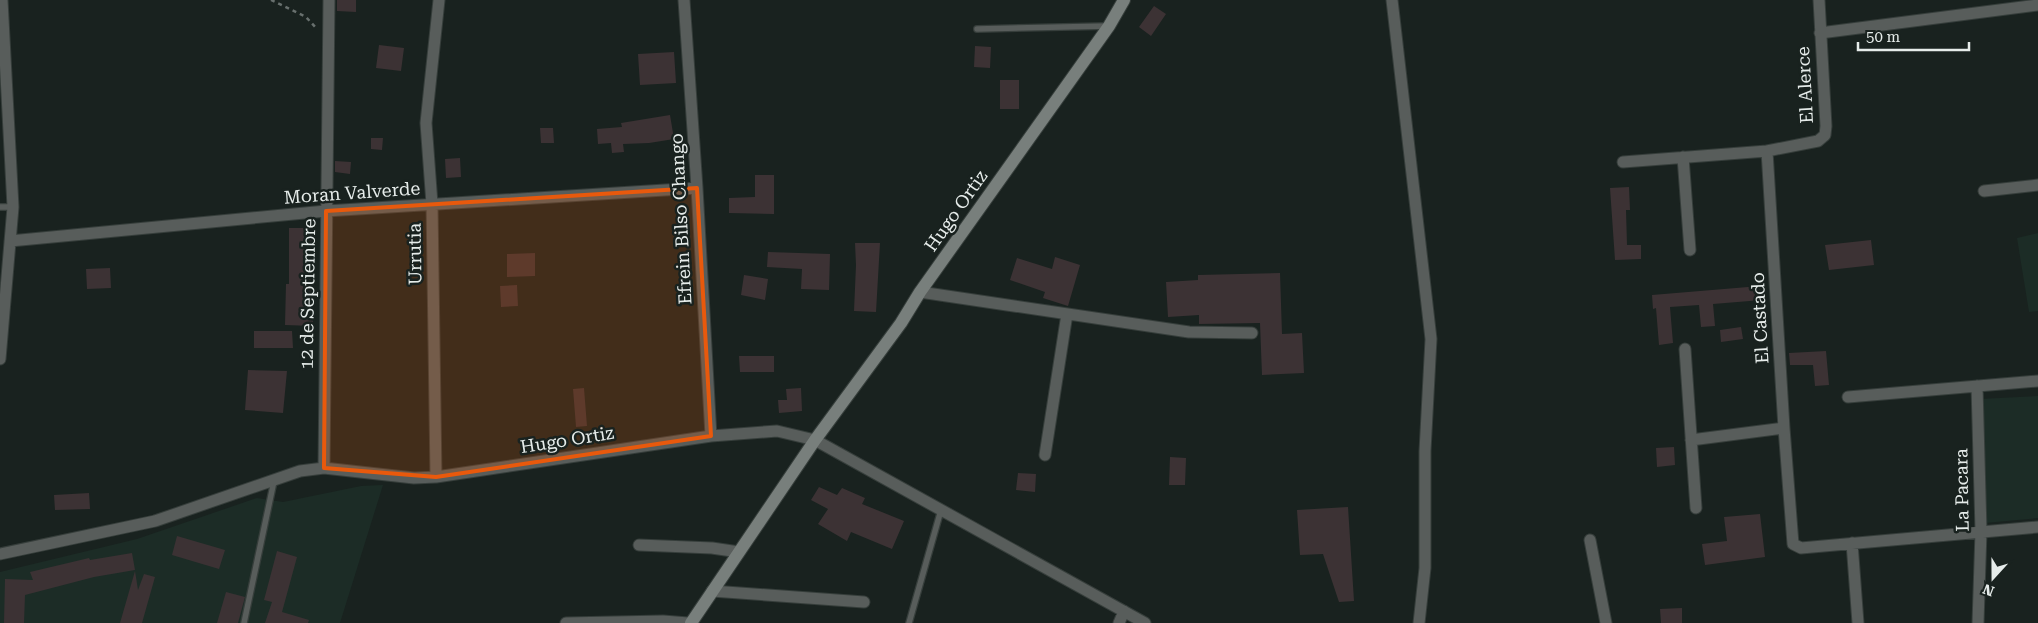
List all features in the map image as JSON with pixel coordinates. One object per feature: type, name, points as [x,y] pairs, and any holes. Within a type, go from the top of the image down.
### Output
[{"type":"street","points":[[0,359],[13,207],[2,73],[2,0]]},
{"type":"street","name":"12 de Septiembre","points":[[324,468],[329,0]]},
{"type":"street","name":"Urrutia","points":[[436,477],[432,204],[426,123],[439,0]]},
{"type":"street","name":"Efrein Bilso Chango","points":[[684,0],[698,188],[711,436]]},
{"type":"street","name":"Hugo Ortiz","points":[[815,440],[901,323],[920,292],[1109,26],[1124,0]]},
{"type":"street","points":[[1392,0],[1431,339],[1425,451],[1425,568],[1419,623]]},
{"type":"street","name":"El Alerce","points":[[1767,151],[1818,141],[1825,135],[1819,0]]},
{"type":"street","points":[[1820,33],[2038,5]]},
{"type":"street","points":[[1624,162],[1767,151]]},
{"type":"street","name":"El Castado","points":[[1767,151],[1793,544],[1801,548],[1852,543]]},
{"type":"street","points":[[1683,157],[1690,250]]},
{"type":"street","points":[[1984,191],[2038,185]]},
{"type":"street","name":"Moran Valverde","points":[[10,241],[326,211],[698,188]]},
{"type":"street","points":[[920,292],[1189,332],[1252,333]]},
{"type":"street","points":[[1045,454],[1067,314]]},
{"type":"street","points":[[1684,349],[1696,508]]},
{"type":"street","points":[[1848,397],[2038,381]]},
{"type":"street","name":"La Pacara","points":[[1977,386],[1981,531],[1978,623]]},
{"type":"street","points":[[1691,440],[1784,428]]},
{"type":"street","name":"Hugo Ortiz","points":[[0,554],[155,521],[300,471],[324,468],[414,478],[436,477],[711,436],[776,431],[815,440],[1145,623]]},
{"type":"street","points":[[566,623],[663,621],[690,623],[815,440]]},
{"type":"street","points":[[1858,623],[1852,543],[2038,527]]},
{"type":"street","points":[[1590,540],[1606,623]]},
{"type":"street","points":[[639,546],[712,548],[739,552]]},
{"type":"street","points":[[712,591],[864,602]]},
{"type":"street","points":[[1119,623],[1124,611]]},
{"type":"lane","points":[[977,29],[1109,26]]},
{"type":"lane","points":[[0,207],[13,207]]},
{"type":"lane","points":[[244,623],[274,481]]},
{"type":"lane","points":[[909,623],[940,510]]},
{"type":"path","points":[[271,0],[306,17],[328,40]]},
{"type":"highlighted area","points":[[697,188],[711,436],[436,477],[324,468],[326,211]]},
{"type":"shaded area","points":[[2038,233],[2038,311],[2029,312],[2017,238]]},
{"type":"shaded area","points":[[2038,396],[2038,518],[1985,523],[1980,399]]},
{"type":"shaded area","points":[[383,485],[340,623],[0,623],[0,572],[137,539],[257,498],[283,502],[361,486]]},
{"type":"building","points":[[337,0],[356,0],[356,12],[337,11]]},
{"type":"building","points":[[1154,6],[1166,14],[1151,36],[1139,27]]},
{"type":"building","points":[[379,45],[404,48],[401,71],[376,68]]},
{"type":"building","points":[[975,46],[991,47],[990,68],[974,67]]},
{"type":"building","points":[[674,52],[676,83],[640,85],[638,54]]},
{"type":"building","points":[[1000,80],[1019,80],[1019,109],[1000,109]]},
{"type":"building","points":[[670,115],[674,139],[649,143],[623,144],[624,152],[612,153],[611,143],[598,144],[597,129],[622,127],[621,123]]},
{"type":"building","points":[[540,128],[553,128],[554,143],[541,143]]},
{"type":"building","points":[[371,138],[383,138],[382,150],[371,149]]},
{"type":"building","points":[[460,158],[461,177],[446,178],[445,159]]},
{"type":"building","points":[[335,161],[351,162],[350,174],[335,172]]},
{"type":"building","points":[[755,175],[774,175],[774,214],[729,213],[729,198],[755,197]]},
{"type":"building","points":[[1629,187],[1630,210],[1626,210],[1627,245],[1641,245],[1641,259],[1615,260],[1610,188]]},
{"type":"building","points":[[289,228],[314,228],[313,326],[285,325],[286,284],[289,284]]},
{"type":"building","points":[[1871,240],[1874,265],[1829,270],[1825,245]]},
{"type":"building","points":[[855,243],[880,243],[876,312],[854,311]]},
{"type":"building","points":[[768,252],[830,254],[829,290],[801,289],[802,269],[767,267]]},
{"type":"building","points":[[535,253],[535,276],[507,277],[507,254]]},
{"type":"building","points":[[1055,257],[1080,265],[1068,306],[1043,298],[1045,292],[1010,280],[1017,258],[1052,269]]},
{"type":"building","points":[[110,268],[111,288],[87,289],[86,269]]},
{"type":"building","points":[[1280,273],[1282,334],[1302,333],[1304,373],[1262,375],[1260,323],[1199,324],[1199,315],[1168,317],[1166,282],[1198,280],[1198,275]]},
{"type":"building","points":[[744,275],[768,279],[765,300],[741,295]]},
{"type":"building","points":[[517,285],[518,306],[501,307],[500,286]]},
{"type":"building","points":[[1760,286],[1762,300],[1713,304],[1715,326],[1701,327],[1699,305],[1670,307],[1673,343],[1659,345],[1656,308],[1653,309],[1652,295]]},
{"type":"building","points":[[1741,327],[1743,339],[1721,342],[1720,330]]},
{"type":"building","points":[[254,331],[292,331],[293,348],[254,348]]},
{"type":"building","points":[[1826,351],[1829,385],[1815,386],[1813,365],[1790,365],[1789,353]]},
{"type":"building","points":[[739,356],[774,356],[774,372],[740,372]]},
{"type":"building","points":[[248,370],[287,371],[283,413],[245,410]]},
{"type":"building","points":[[584,388],[587,426],[576,427],[573,389]]},
{"type":"building","points":[[801,388],[802,411],[779,413],[778,400],[787,400],[786,389]]},
{"type":"building","points":[[1674,447],[1675,465],[1657,467],[1656,448]]},
{"type":"building","points":[[1170,457],[1186,458],[1185,485],[1169,485]]},
{"type":"building","points":[[1018,473],[1036,474],[1035,492],[1016,490]]},
{"type":"building","points":[[819,487],[837,495],[842,488],[865,498],[862,504],[904,521],[892,549],[851,532],[847,541],[818,524],[828,509],[811,500]]},
{"type":"building","points":[[89,493],[90,509],[55,510],[54,495]]},
{"type":"building","points":[[1348,507],[1354,601],[1339,602],[1323,554],[1300,555],[1297,510]]},
{"type":"building","points":[[1760,514],[1765,557],[1705,565],[1702,544],[1727,541],[1724,517]]},
{"type":"building","points":[[177,536],[225,550],[219,569],[172,555]]},
{"type":"building","points":[[277,551],[297,557],[282,612],[309,620],[308,623],[265,623],[272,602],[264,600]]},
{"type":"building","points":[[132,553],[135,570],[94,577],[25,595],[24,623],[4,623],[5,579],[33,580],[30,572],[89,558],[90,560]]},
{"type":"building","points":[[135,571],[138,590],[144,574],[155,577],[142,623],[120,623]]},
{"type":"building","points":[[226,592],[245,597],[238,623],[217,623]]},
{"type":"building","points":[[1682,608],[1682,623],[1661,623],[1660,609]]}]
